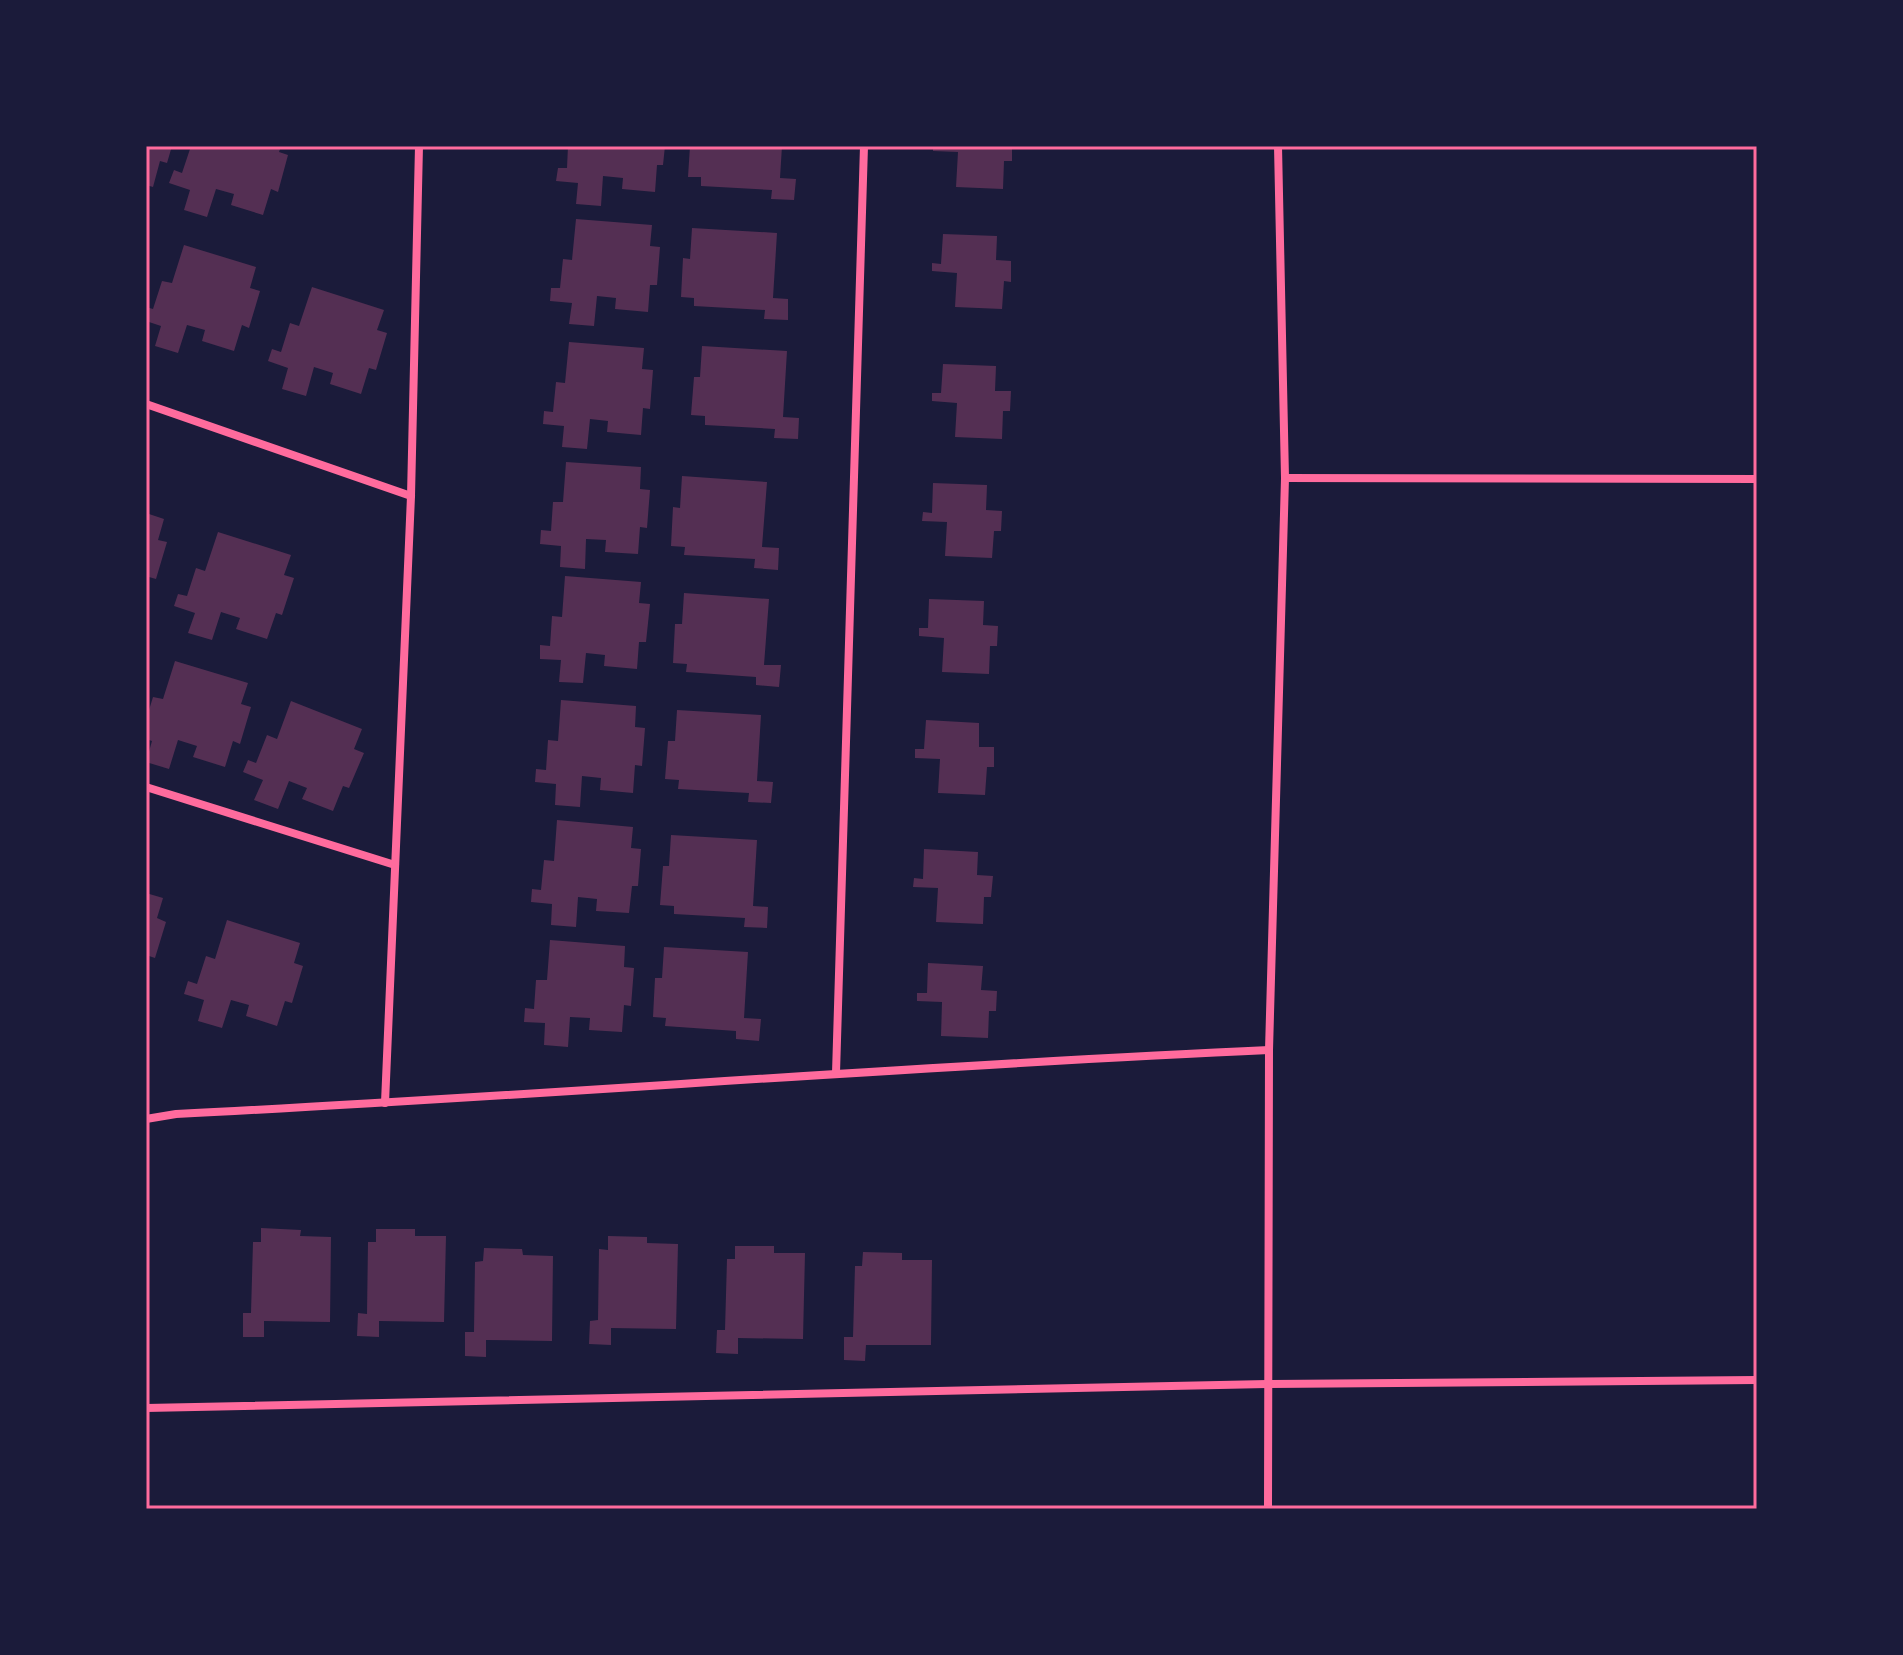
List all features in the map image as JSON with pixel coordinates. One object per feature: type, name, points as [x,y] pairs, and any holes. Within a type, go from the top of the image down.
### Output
[{"type":"street","points":[[385,1103],[411,496],[419,146]]},
{"type":"street","points":[[836,1073],[864,146]]},
{"type":"street","points":[[1268,1509],[1269,1050],[1285,478],[1278,146]]},
{"type":"street","points":[[146,404],[411,496]]},
{"type":"street","points":[[1285,478],[1757,479]]},
{"type":"street","points":[[146,787],[395,865]]},
{"type":"street","points":[[146,1119],[176,1114],[836,1073],[1269,1050]]},
{"type":"street","points":[[146,1408],[1267,1384],[1757,1380]]},
{"type":"building","points":[[146,146],[172,146],[167,163],[160,161],[153,187],[146,185]]},
{"type":"building","points":[[191,146],[281,146],[279,152],[288,155],[278,192],[271,189],[263,215],[231,205],[234,194],[216,189],[207,217],[184,210],[190,190],[169,183],[174,170],[182,173]]},
{"type":"building","points":[[568,146],[665,146],[663,165],[657,165],[655,192],[622,189],[623,178],[603,176],[601,206],[576,204],[578,183],[556,181],[558,168],[567,168]]},
{"type":"building","points":[[690,146],[782,146],[780,178],[796,179],[794,200],[771,199],[772,190],[701,186],[701,177],[688,177]]},
{"type":"building","points":[[933,146],[1012,146],[1012,161],[1004,161],[1003,189],[956,187],[958,152],[933,151]]},
{"type":"building","points":[[576,219],[652,225],[650,246],[660,247],[657,285],[650,285],[648,312],[615,309],[616,298],[597,296],[594,326],[569,324],[572,303],[550,301],[551,288],[560,288],[563,259],[572,260]]},
{"type":"building","points":[[692,228],[777,233],[773,298],[788,299],[788,320],[764,319],[765,310],[694,306],[694,298],[681,297],[683,258],[690,259]]},
{"type":"building","points":[[943,234],[997,236],[996,260],[1011,261],[1011,282],[1004,281],[1002,309],[955,307],[957,273],[932,271],[932,263],[941,264]]},
{"type":"building","points":[[184,245],[256,267],[250,288],[260,291],[249,328],[242,325],[234,351],[202,341],[205,330],[187,325],[178,353],[155,346],[161,326],[146,321],[146,307],[153,309],[162,281],[172,283]]},
{"type":"building","points":[[312,287],[384,310],[377,330],[387,333],[376,370],[369,368],[361,394],[330,384],[333,373],[314,367],[306,396],[282,389],[288,368],[268,361],[272,349],[281,352],[290,323],[299,326]]},
{"type":"building","points":[[569,342],[644,348],[642,369],[653,370],[650,409],[643,408],[641,435],[607,432],[608,421],[590,419],[587,449],[562,447],[564,426],[543,424],[544,411],[553,412],[556,382],[565,383]]},
{"type":"building","points":[[702,346],[787,351],[783,417],[799,418],[798,439],[774,438],[775,429],[705,425],[705,416],[691,415],[694,377],[700,377]]},
{"type":"building","points":[[943,364],[996,366],[995,391],[1011,391],[1010,411],[1003,411],[1002,439],[955,437],[957,403],[932,401],[932,393],[941,393]]},
{"type":"building","points":[[566,462],[641,467],[640,489],[650,490],[647,528],[640,527],[638,554],[605,552],[606,540],[586,539],[585,569],[560,567],[561,546],[540,544],[541,530],[551,531],[553,502],[563,502]]},
{"type":"building","points":[[682,476],[767,482],[762,547],[779,548],[778,570],[754,568],[755,559],[684,555],[685,547],[671,546],[673,507],[680,508]]},
{"type":"building","points":[[933,483],[987,485],[986,510],[1002,511],[1001,531],[994,531],[992,558],[945,556],[947,522],[922,521],[923,512],[932,513]]},
{"type":"building","points":[[146,513],[164,519],[158,540],[167,542],[156,579],[149,577],[147,585]]},
{"type":"building","points":[[218,532],[291,555],[284,575],[294,578],[282,615],[276,613],[267,639],[236,629],[240,618],[221,612],[212,640],[188,633],[195,613],[174,606],[178,594],[187,596],[196,568],[205,571]]},
{"type":"building","points":[[565,576],[641,582],[639,603],[650,604],[646,642],[639,642],[637,669],[604,666],[605,655],[586,653],[583,683],[559,682],[561,660],[540,659],[540,645],[550,646],[552,616],[562,617]]},
{"type":"building","points":[[684,593],[769,599],[764,665],[781,665],[779,687],[756,685],[756,677],[686,672],[687,664],[673,663],[675,624],[682,624]]},
{"type":"building","points":[[929,599],[984,601],[983,625],[998,626],[997,646],[990,646],[989,674],[942,672],[944,638],[919,636],[919,628],[928,628]]},
{"type":"building","points":[[175,661],[248,683],[241,704],[251,707],[240,744],[233,741],[225,767],[193,757],[197,746],[178,740],[169,769],[146,762],[152,741],[146,739],[146,720],[153,697],[163,699]]},
{"type":"building","points":[[561,700],[636,706],[635,727],[645,728],[642,766],[635,765],[633,793],[600,790],[601,778],[582,776],[580,807],[555,805],[556,784],[535,782],[536,769],[546,770],[548,740],[558,741]]},
{"type":"building","points":[[291,701],[362,729],[354,749],[364,753],[349,788],[343,786],[333,811],[302,799],[307,788],[289,781],[278,809],[254,800],[263,780],[243,772],[248,760],[256,763],[267,735],[277,739]]},
{"type":"building","points":[[677,710],[761,715],[757,781],[773,782],[771,803],[748,802],[749,793],[678,789],[679,780],[665,779],[668,741],[675,741]]},
{"type":"building","points":[[926,720],[979,723],[979,747],[994,747],[994,767],[987,767],[985,795],[938,793],[940,759],[915,758],[915,749],[924,749]]},
{"type":"building","points":[[557,820],[633,827],[631,848],[641,849],[638,886],[632,886],[629,913],[596,911],[597,899],[578,897],[576,927],[551,925],[552,904],[531,902],[532,889],[541,890],[544,860],[554,861]]},
{"type":"building","points":[[671,835],[757,840],[753,906],[768,907],[767,928],[744,927],[745,918],[674,914],[674,906],[660,905],[663,866],[669,866]]},
{"type":"building","points":[[924,849],[978,852],[977,875],[993,876],[991,897],[984,897],[983,924],[936,922],[938,888],[913,887],[914,878],[923,879]]},
{"type":"building","points":[[146,893],[163,898],[157,918],[166,922],[155,958],[146,955]]},
{"type":"building","points":[[227,920],[300,943],[294,963],[303,966],[292,1003],[285,1001],[277,1026],[246,1016],[249,1005],[231,1000],[222,1028],[198,1021],[204,1000],[184,994],[188,981],[197,984],[206,956],[215,959]]},
{"type":"building","points":[[550,940],[625,946],[624,967],[634,968],[631,1006],[624,1005],[622,1032],[589,1030],[590,1018],[570,1017],[568,1047],[544,1045],[545,1023],[524,1022],[525,1008],[534,1009],[536,980],[547,980]]},
{"type":"building","points":[[664,947],[748,952],[744,1018],[761,1019],[759,1041],[736,1039],[736,1031],[665,1026],[666,1018],[653,1017],[655,978],[662,978]]},
{"type":"building","points":[[928,963],[983,966],[981,990],[997,991],[996,1011],[989,1011],[988,1038],[941,1036],[942,1002],[917,1001],[917,993],[927,993]]},
{"type":"building","points":[[261,1228],[301,1230],[300,1236],[331,1237],[330,1322],[264,1321],[264,1337],[243,1337],[243,1313],[251,1313],[253,1242],[261,1242]]},
{"type":"building","points":[[376,1229],[415,1229],[415,1236],[446,1236],[444,1322],[379,1321],[379,1337],[357,1336],[358,1313],[367,1314],[368,1242],[376,1242]]},
{"type":"building","points":[[608,1236],[647,1237],[647,1243],[678,1244],[676,1329],[611,1328],[611,1345],[589,1344],[590,1321],[598,1320],[599,1249],[608,1250]]},
{"type":"building","points":[[735,1246],[774,1246],[774,1253],[805,1253],[803,1339],[738,1338],[738,1354],[716,1353],[717,1330],[725,1330],[727,1259],[735,1259]]},
{"type":"building","points":[[484,1248],[522,1249],[523,1255],[553,1256],[552,1341],[486,1340],[486,1357],[465,1356],[465,1332],[474,1332],[475,1262],[483,1261]]},
{"type":"building","points":[[863,1252],[902,1253],[902,1260],[932,1260],[931,1345],[866,1345],[865,1361],[844,1360],[844,1337],[853,1337],[855,1266],[862,1266]]}]
